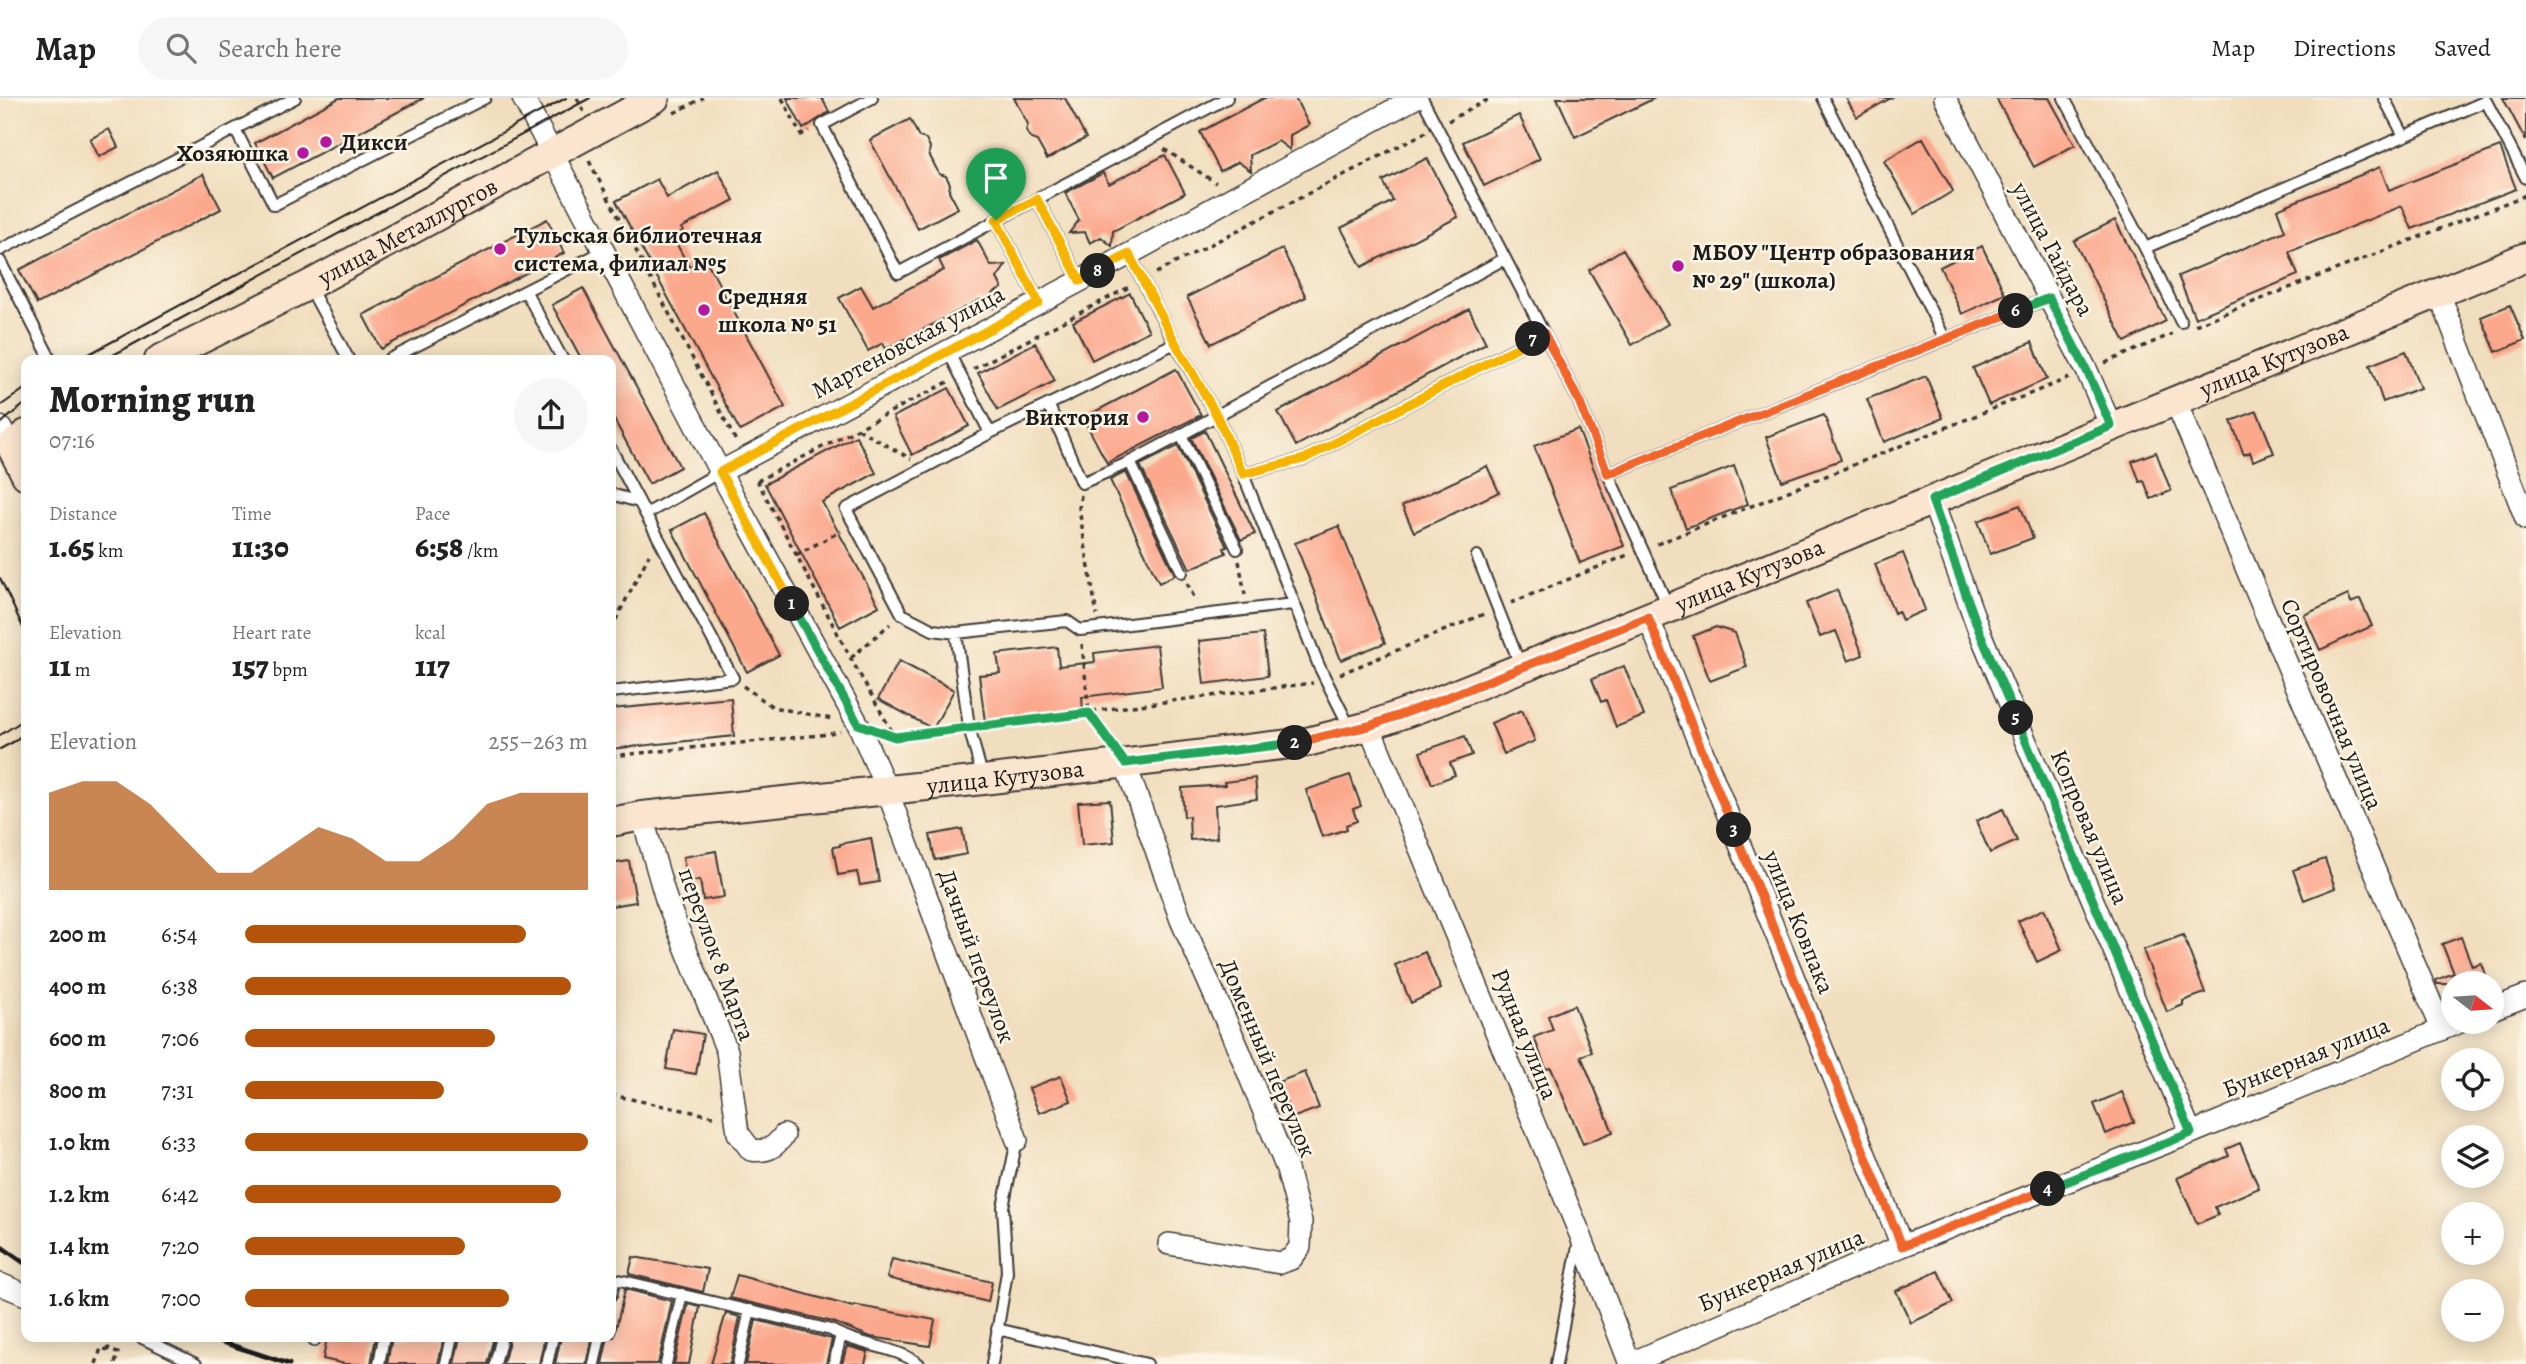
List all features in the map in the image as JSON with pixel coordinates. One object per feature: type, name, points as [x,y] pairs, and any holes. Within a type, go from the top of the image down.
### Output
[{"type":"main road","name":"улица Металлургов","points":[[169,355],[309,285],[655,98]]},
{"type":"main road","name":"улица Кутузова","points":[[616,821],[1307,742],[1360,728],[1438,701],[1658,613],[2526,257]]},
{"type":"main road","points":[[12,436],[21,461]]},
{"type":"street","name":"Дачный переулок","points":[[523,98],[720,472],[858,724],[887,790],[1017,1140]]},
{"type":"street","name":"Мартеновская улица","points":[[720,472],[1080,281],[1415,98]]},
{"type":"street","name":"улица Гайдара","points":[[1945,98],[2087,371],[2111,426]]},
{"type":"street","points":[[2440,293],[2526,519]]},
{"type":"street","name":"Сортировочная улица","points":[[2175,400],[2441,1003]]},
{"type":"street","name":"Копровая улица","points":[[1932,500],[1978,628],[2191,1133]]},
{"type":"street","name":"улица Ковпака","points":[[1658,613],[1902,1246]]},
{"type":"street","name":"Рудная улица","points":[[1360,728],[1580,1234],[1630,1364]]},
{"type":"street","name":"Доменный переулок","points":[[1125,763],[1181,920],[1239,1050],[1287,1169],[1301,1222],[1300,1247],[1291,1259],[1280,1263],[1169,1244]]},
{"type":"street","name":"переулок 8 Марта","points":[[642,816],[666,899],[727,1051],[738,1133],[751,1150],[764,1151],[775,1147],[784,1135]]},
{"type":"street","points":[[2504,1004],[2526,996]]},
{"type":"street","name":"Бункерная улица","points":[[1630,1364],[1902,1246],[2191,1133],[2441,1030]]},
{"type":"street","points":[[0,1284],[21,1293]]},
{"type":"lane","points":[[0,250],[295,98]]},
{"type":"lane","points":[[234,129],[274,205],[485,98]]},
{"type":"lane","points":[[872,98],[822,125],[898,273],[1227,98]]},
{"type":"lane","points":[[1422,98],[1579,401],[1641,550],[1658,613]]},
{"type":"lane","points":[[1823,98],[1945,339]]},
{"type":"lane","points":[[2064,98],[2183,325]]},
{"type":"lane","points":[[2384,98],[2404,136]]},
{"type":"lane","points":[[2145,248],[2486,101],[2526,178]]},
{"type":"lane","points":[[1037,199],[1080,281]]},
{"type":"lane","points":[[996,220],[1039,303]]},
{"type":"lane","points":[[398,355],[604,251]]},
{"type":"lane","points":[[1129,254],[1217,416],[1326,680],[1360,728]]},
{"type":"lane","points":[[1049,406],[1082,483],[1130,462],[1217,416],[1504,259]]},
{"type":"lane","points":[[0,261],[48,355]]},
{"type":"lane","points":[[309,285],[346,355]]},
{"type":"lane","points":[[526,292],[560,355]]},
{"type":"lane","points":[[1608,474],[2049,298]]},
{"type":"lane","points":[[1243,474],[1304,459],[1544,333]]},
{"type":"lane","points":[[1175,342],[990,433],[846,509],[902,614],[933,630],[956,634],[1067,621],[1080,630],[1293,604]]},
{"type":"lane","points":[[948,351],[990,433]]},
{"type":"lane","points":[[1181,435],[1237,549]]},
{"type":"lane","points":[[616,458],[733,678],[616,691]]},
{"type":"lane","points":[[1130,462],[1182,572]]},
{"type":"lane","points":[[646,513],[720,472]]},
{"type":"lane","points":[[616,495],[639,502]]},
{"type":"lane","points":[[1477,556],[1521,667]]},
{"type":"lane","points":[[956,634],[970,727],[983,780]]},
{"type":"lane","points":[[992,1364],[1007,1272],[1003,1207],[1017,1140]]},
{"type":"lane","points":[[1556,1364],[1580,1234]]},
{"type":"lane","points":[[616,1280],[831,1329],[841,1335],[905,1354],[919,1364]]},
{"type":"lane","points":[[666,1364],[682,1294]]},
{"type":"lane","points":[[738,1364],[751,1310]]},
{"type":"lane","points":[[997,1329],[1147,1364]]},
{"type":"lane","points":[[834,1364],[841,1335]]},
{"type":"lane","points":[[150,1342],[196,1364]]},
{"type":"lane","points":[[379,1364],[383,1342]]},
{"type":"lane","points":[[446,1364],[451,1342]]},
{"type":"lane","points":[[495,1364],[501,1342]]},
{"type":"lane","points":[[547,1364],[553,1342]]},
{"type":"lane","points":[[594,1364],[599,1342]]},
{"type":"path","points":[[782,98],[801,135],[822,125]]},
{"type":"path","points":[[1143,280],[1491,98]]},
{"type":"path","points":[[1156,136],[1163,148],[1235,196]]},
{"type":"path","points":[[2183,325],[2526,195]]},
{"type":"path","points":[[733,678],[773,707],[858,724],[895,737],[1307,685],[1326,680],[2173,334]]},
{"type":"path","points":[[858,429],[925,467]]},
{"type":"path","points":[[1082,483],[1079,509],[1098,628]]},
{"type":"path","points":[[796,555],[854,524]]},
{"type":"path","points":[[616,620],[659,538]]},
{"type":"path","points":[[1237,549],[1248,609]]},
{"type":"path","points":[[1182,572],[1203,615]]},
{"type":"path","points":[[851,659],[902,614]]},
{"type":"path","points":[[1080,630],[1089,713],[1125,763]]},
{"type":"path","points":[[616,755],[830,734],[858,724]]},
{"type":"path","points":[[616,1096],[737,1121]]},
{"type":"path","points":[[108,1350],[110,1342]]},
{"type":"path","points":[[96,1364],[101,1348],[118,1353],[115,1364]]},
{"type":"building","points":[[339,98],[424,98],[273,178],[255,143]]},
{"type":"building","points":[[787,98],[822,98],[829,112],[803,129]]},
{"type":"building","points":[[1014,98],[1065,98],[1086,138],[1047,159],[1037,141],[1031,139],[1026,131],[1028,124]]},
{"type":"building","points":[[1264,98],[1295,98],[1309,125],[1290,135],[1290,150],[1278,141],[1250,155],[1251,171],[1238,162],[1220,171],[1200,132]]},
{"type":"building","points":[[1557,98],[1655,98],[1575,137]]},
{"type":"building","points":[[1846,98],[1891,98],[1857,117]]},
{"type":"building","points":[[1996,98],[2049,98],[2075,145],[2034,167]]},
{"type":"building","points":[[2503,98],[2526,98],[2526,141]]},
{"type":"building","points":[[1519,115],[1540,159],[1484,186],[1463,142]]},
{"type":"building","points":[[910,119],[919,137],[926,139],[930,147],[929,154],[939,174],[946,176],[950,184],[949,191],[958,208],[918,229],[870,140]]},
{"type":"building","points":[[109,129],[118,147],[99,157],[90,139]]},
{"type":"building","points":[[1923,138],[1953,191],[1915,214],[1884,161]]},
{"type":"building","points":[[2500,147],[2516,189],[2412,229],[2402,206],[2289,252],[2298,275],[2195,318],[2178,276],[2285,231],[2277,209],[2380,167],[2389,190]]},
{"type":"building","points":[[1165,155],[1185,193],[1113,231],[1112,246],[1101,237],[1090,243],[1085,232],[1069,233],[1079,220],[1065,193],[1103,173],[1109,184]]},
{"type":"building","points":[[1427,158],[1458,217],[1362,267],[1341,228],[1393,201],[1383,181]]},
{"type":"building","name":"Средняя школа № 51","points":[[718,170],[734,200],[681,228],[683,231],[673,237],[689,267],[705,258],[785,407],[740,431],[616,201],[657,179],[667,198]]},
{"type":"building","points":[[203,174],[221,209],[37,304],[19,270]]},
{"type":"building","points":[[547,219],[564,253],[381,349],[363,315]]},
{"type":"building","points":[[2115,220],[2166,321],[2125,342],[2074,241]]},
{"type":"building","points":[[977,240],[991,266],[1006,265],[997,278],[1002,288],[992,294],[993,308],[980,300],[886,349],[883,343],[868,351],[839,298],[861,286],[873,307],[944,270],[939,260]]},
{"type":"building","points":[[1982,246],[2005,294],[1962,314],[1940,267]]},
{"type":"building","points":[[1282,249],[1306,297],[1211,344],[1187,297]]},
{"type":"building","points":[[1623,249],[1668,324],[1632,345],[1589,270]]},
{"type":"building","points":[[583,288],[680,467],[649,484],[616,423],[616,355],[579,355],[552,305]]},
{"type":"building","points":[[1130,293],[1149,331],[1092,360],[1073,322]]},
{"type":"building","points":[[2510,305],[2525,340],[2496,352],[2481,317]]},
{"type":"building","points":[[1469,309],[1486,343],[1296,446],[1278,412]]},
{"type":"building","points":[[2032,342],[2047,379],[1989,405],[1973,368]]},
{"type":"building","points":[[1035,343],[1055,381],[998,410],[978,373]]},
{"type":"building","points":[[2406,351],[2420,388],[2383,402],[2370,365]]},
{"type":"building","name":"Виктория","points":[[1176,369],[1201,415],[1107,463],[1083,418]]},
{"type":"building","points":[[1926,376],[1943,418],[1884,442],[1867,399]]},
{"type":"building","points":[[949,388],[969,426],[912,455],[893,417]]},
{"type":"building","points":[[2257,411],[2274,453],[2253,461],[2250,452],[2244,455],[2231,421]]},
{"type":"building","points":[[1824,415],[1841,460],[1782,481],[1766,437]]},
{"type":"building","points":[[1578,429],[1624,546],[1580,563],[1534,446]]},
{"type":"building","points":[[1205,431],[1255,534],[1241,540],[1191,438]]},
{"type":"building","points":[[856,436],[876,473],[822,502],[879,606],[840,627],[765,484]]},
{"type":"building","points":[[1178,446],[1227,547],[1224,548],[1226,553],[1190,569],[1140,465]]},
{"type":"building","points":[[2156,452],[2171,491],[2151,499],[2144,481],[2140,482],[2132,461]]},
{"type":"building","points":[[1487,466],[1499,492],[1414,532],[1402,506]]},
{"type":"building","points":[[1734,466],[1748,504],[1686,528],[1671,490]]},
{"type":"building","points":[[1126,472],[1175,575],[1159,583],[1110,480]]},
{"type":"building","points":[[2020,505],[2033,538],[1990,554],[1978,521]]},
{"type":"building","points":[[704,513],[779,655],[747,672],[672,530]]},
{"type":"building","points":[[1339,526],[1385,643],[1341,660],[1295,543]]},
{"type":"building","points":[[1903,553],[1925,610],[1902,620],[1898,611],[1894,613],[1875,564]]},
{"type":"building","points":[[1837,590],[1863,655],[1848,661],[1836,631],[1820,637],[1806,603]]},
{"type":"building","points":[[2348,595],[2351,603],[2360,599],[2372,626],[2320,650],[2304,615]]},
{"type":"building","points":[[1716,627],[1735,633],[1747,667],[1710,681],[1693,636]]},
{"type":"building","points":[[1263,634],[1268,676],[1204,684],[1199,641]]},
{"type":"building","points":[[1157,645],[1162,687],[1082,697],[1083,711],[985,722],[979,675],[1000,673],[997,654],[1057,647],[1059,666],[1095,662],[1094,653]]},
{"type":"building","points":[[899,661],[954,690],[933,729],[878,699]]},
{"type":"building","points":[[1624,666],[1644,716],[1616,727],[1606,700],[1601,702],[1592,679]]},
{"type":"building","points":[[731,698],[734,736],[616,748],[616,709]]},
{"type":"building","points":[[1522,710],[1535,741],[1504,754],[1491,723]]},
{"type":"building","points":[[1465,736],[1472,755],[1450,763],[1455,775],[1432,784],[1420,752]]},
{"type":"building","points":[[1350,775],[1361,806],[1353,809],[1357,821],[1346,825],[1347,829],[1322,837],[1306,790]]},
{"type":"building","points":[[1255,778],[1257,799],[1215,805],[1217,838],[1190,840],[1189,816],[1184,817],[1182,788],[1225,785],[1224,782]]},
{"type":"building","points":[[1110,800],[1114,842],[1082,845],[1078,802]]},
{"type":"building","points":[[2003,809],[2017,841],[1990,853],[1976,821]]},
{"type":"building","points":[[962,829],[967,854],[935,860],[930,835]]},
{"type":"building","points":[[871,838],[879,882],[860,885],[857,872],[838,875],[833,847]]},
{"type":"building","points":[[716,851],[724,897],[703,900],[700,880],[687,882],[683,857]]},
{"type":"building","points":[[2325,859],[2335,888],[2304,900],[2293,870]]},
{"type":"building","points":[[629,861],[636,902],[616,905],[616,863]]},
{"type":"building","points":[[2044,909],[2062,950],[2037,962],[2018,921]]},
{"type":"building","points":[[2183,935],[2205,993],[2183,1001],[2183,1005],[2167,1012],[2143,950]]},
{"type":"building","points":[[2461,937],[2472,966],[2481,963],[2484,971],[2453,971],[2442,944]]},
{"type":"building","points":[[1425,952],[1441,989],[1411,1003],[1395,965]]},
{"type":"building","points":[[1574,1005],[1592,1052],[1581,1056],[1613,1132],[1583,1144],[1551,1068],[1546,1069],[1534,1037],[1553,1030],[1548,1016]]},
{"type":"building","points":[[673,1029],[703,1034],[696,1074],[666,1069]]},
{"type":"building","points":[[1305,1072],[1319,1108],[1292,1118],[1278,1082]]},
{"type":"building","points":[[1061,1076],[1071,1101],[1039,1113],[1029,1088]]},
{"type":"building","points":[[2122,1092],[2134,1122],[2106,1134],[2094,1104]]},
{"type":"building","points":[[2240,1143],[2259,1188],[2215,1207],[2218,1215],[2197,1224],[2177,1178],[2229,1156],[2226,1149]]},
{"type":"building","points":[[633,1257],[708,1269],[703,1292],[629,1274]]},
{"type":"building","points":[[892,1259],[992,1282],[988,1302],[887,1278]]},
{"type":"building","points":[[1938,1271],[1953,1303],[1911,1323],[1896,1291]]},
{"type":"building","points":[[737,1275],[853,1307],[854,1305],[935,1320],[930,1346],[871,1337],[833,1322],[730,1298]]},
{"type":"building","points":[[625,1289],[672,1301],[658,1364],[602,1364],[607,1342],[616,1342],[616,1328]]},
{"type":"building","points":[[688,1304],[700,1307],[689,1364],[674,1364]]},
{"type":"building","points":[[726,1313],[740,1317],[730,1364],[711,1364]]},
{"type":"building","points":[[756,1320],[832,1339],[826,1364],[746,1364]]},
{"type":"building","points":[[326,1342],[375,1342],[371,1364],[345,1364],[323,1359]]},
{"type":"building","points":[[391,1342],[443,1342],[438,1364],[387,1364]]},
{"type":"building","points":[[459,1342],[493,1342],[487,1364],[454,1364]]},
{"type":"building","points":[[509,1342],[544,1342],[539,1364],[503,1364]]},
{"type":"building","points":[[560,1342],[591,1342],[586,1364],[555,1364]]},
{"type":"building","points":[[847,1346],[868,1352],[865,1364],[842,1364]]},
{"type":"tram line","points":[[87,355],[566,98]]},
{"type":"tram line","points":[[113,355],[590,98]]},
{"type":"tram line","points":[[0,406],[21,391]]},
{"type":"tram line","points":[[0,424],[21,407]]},
{"type":"tram line","points":[[0,578],[21,623]]},
{"type":"tram line","points":[[0,735],[21,720]]},
{"type":"tram line","points":[[0,749],[21,736]]},
{"type":"railway","points":[[0,1246],[21,1261]]},
{"type":"railway","points":[[222,1342],[289,1364]]},
{"type":"place","name":"Дикси","points":[[326,142]]},
{"type":"place","name":"Хозяюшка","points":[[303,153]]},
{"type":"place","name":"Тульская библиотечная система, филиал №5","points":[[500,249]]},
{"type":"place","name":"МБОУ \"Центр образования № 29\" (школа)","points":[[1678,266]]},
{"type":"place","name":"Средняя школа № 51","points":[[704,310]]},
{"type":"place","name":"Виктория","points":[[1143,417]]},
{"type":"route","points":[[1037,199],[1080,281],[1129,254],[1217,416],[1243,474],[1304,459],[1544,333],[1579,401],[1608,474],[2049,298],[2087,371],[2111,426],[1932,500],[1978,628],[2191,1133],[1902,1246],[1648,617],[1438,701],[1369,726],[1307,742],[1125,763],[1089,713],[895,737],[858,724],[720,472],[1039,303],[996,220],[1037,199]]}]
